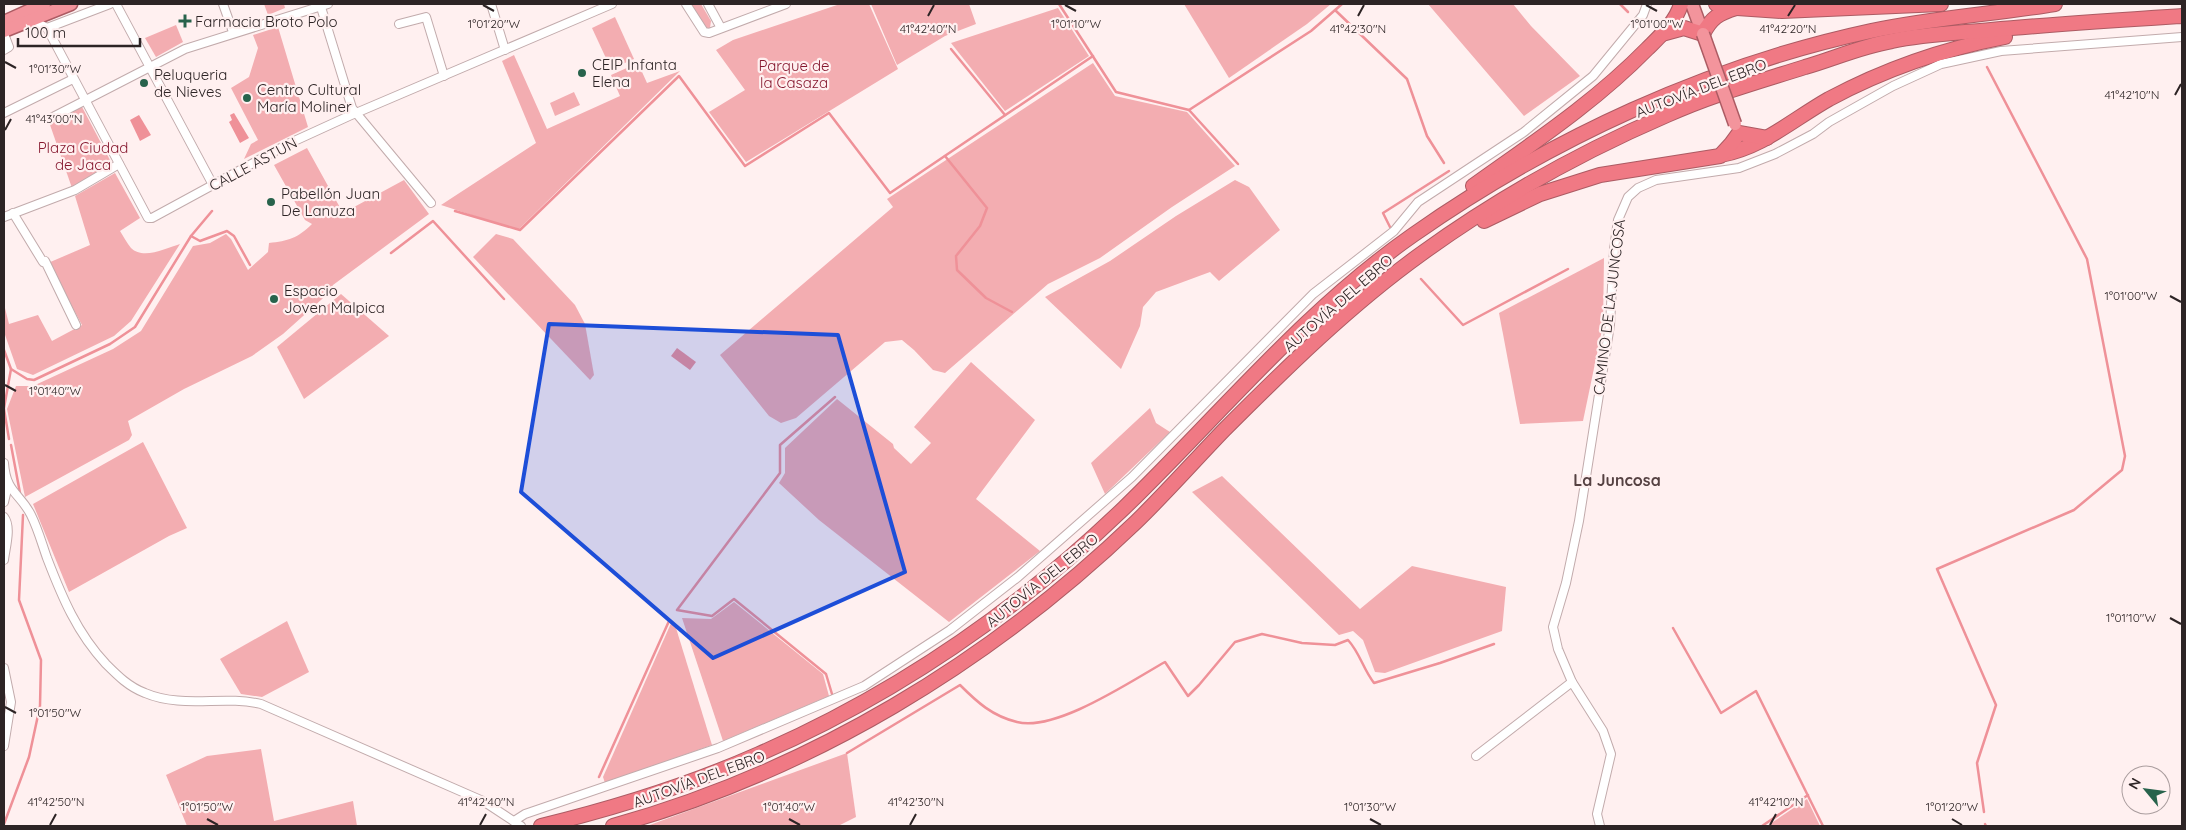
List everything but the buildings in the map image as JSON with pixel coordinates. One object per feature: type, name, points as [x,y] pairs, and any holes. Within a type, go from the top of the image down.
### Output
[{"type":"highway","points":[[4,22],[44,4]]},
{"type":"highway","points":[[4,32],[31,19],[71,4]]},
{"type":"highway","points":[[1412,235],[1423,223],[1580,109],[1609,85],[1662,34],[1676,15],[1681,4]]},
{"type":"highway","points":[[1692,4],[1744,149]]},
{"type":"highway","points":[[1716,4],[1736,8],[1803,11],[1941,4]]},
{"type":"highway","name":"AUTOVÍA DEL EBRO","points":[[541,826],[616,806],[684,784],[828,722],[896,684],[993,618],[1059,566],[1124,508],[1312,319],[1359,275],[1412,235],[1494,183],[1573,139],[1666,96],[1733,70],[1869,32],[1959,15],[2055,4]]},
{"type":"highway","points":[[1703,34],[1709,22],[1718,14],[1736,8]]},
{"type":"highway","name":"AUTOVÍA DEL EBRO","points":[[613,826],[691,802],[761,775],[834,740],[905,701],[1005,633],[1069,582],[1136,522],[1225,430],[1324,333],[1408,264],[1494,205],[1586,154],[1668,114],[1736,88],[1891,41],[2072,23],[2182,16]]},
{"type":"highway","points":[[1408,264],[1513,206],[1565,185],[1600,175],[1720,156],[1744,149],[1767,138],[1827,100],[1872,77],[1918,58],[1965,45],[2072,23]]},
{"type":"highway","points":[[1662,34],[1684,28],[1703,34]]},
{"type":"highway","points":[[1737,129],[1767,138]]},
{"type":"highway","points":[[1720,156],[1732,144],[1737,129]]},
{"type":"street","points":[[47,28],[110,4]]},
{"type":"street","points":[[116,4],[213,185]]},
{"type":"street","points":[[223,4],[233,32]]},
{"type":"street","points":[[49,119],[86,102],[185,49],[323,4],[352,108],[431,203]]},
{"type":"street","points":[[491,4],[504,50]]},
{"type":"street","name":"CALLE ASTUN","points":[[119,164],[148,218],[152,218],[290,143],[612,4]]},
{"type":"street","points":[[686,4],[704,32],[709,33],[786,4]]},
{"type":"street","points":[[708,4],[721,28]]},
{"type":"street","points":[[8,484],[32,516],[77,626],[99,656],[124,682],[144,693],[166,700],[180,702],[237,700],[261,704],[483,801],[518,824],[525,814],[718,748],[864,686],[950,630],[1018,577],[1132,477],[1313,294],[1394,231],[1418,202],[1524,132],[1593,76],[1643,15],[1647,4]]},
{"type":"street","points":[[399,24],[426,17],[444,76]]},
{"type":"street","points":[[4,217],[75,190],[119,164],[47,28],[31,19]]},
{"type":"street","points":[[4,32],[9,47],[4,50]]},
{"type":"street","name":"CAMINO DE LA JUNCOSA","points":[[1600,826],[1597,814],[1611,754],[1603,730],[1572,682],[1558,649],[1553,627],[1566,583],[1579,520],[1610,325],[1614,249],[1618,220],[1628,197],[1638,188],[1656,180],[1738,168],[1775,154],[1813,134],[1830,122],[1893,86],[1941,64],[2001,51],[2182,37]]},
{"type":"street","points":[[4,113],[74,79]]},
{"type":"street","points":[[1744,149],[1750,164]]},
{"type":"street","points":[[13,214],[33,248],[43,262],[45,261],[76,325]]},
{"type":"street","points":[[4,463],[8,484],[4,502]]},
{"type":"street","points":[[4,517],[7,530],[4,560]]},
{"type":"street","points":[[4,668],[11,702],[4,746]]},
{"type":"street","points":[[1476,756],[1572,682]]},
{"type":"highlighted area","points":[[549,324],[838,335],[905,572],[713,658],[521,492]]},
{"type":"green space","points":[[264,4],[284,4],[285,8],[268,15]]},
{"type":"green space","points":[[690,4],[701,4],[711,21],[710,28],[706,29],[703,26]]},
{"type":"green space","name":"Parque de la Casaza","points":[[840,4],[869,4],[898,69],[746,162],[709,112],[745,90],[716,50],[733,40]]},
{"type":"green space","points":[[871,4],[969,4],[976,24],[945,36],[897,65]]},
{"type":"green space","points":[[1184,4],[1331,4],[1307,24],[1229,78]]},
{"type":"green space","points":[[1428,4],[1513,4],[1531,26],[1580,76],[1524,116]]},
{"type":"green space","points":[[1058,8],[1089,56],[1005,111],[951,43]]},
{"type":"green space","points":[[615,17],[634,59],[611,69],[592,28]]},
{"type":"green space","points":[[176,25],[183,42],[156,57],[145,38]]},
{"type":"green space","points":[[278,27],[308,127],[244,159],[251,144],[258,140],[231,88],[249,77],[258,48],[253,35]]},
{"type":"green space","points":[[514,55],[547,129],[620,96],[611,75],[638,63],[647,83],[680,71],[518,230],[441,205],[536,143],[502,61]]},
{"type":"green space","points":[[1093,63],[1115,96],[1187,112],[1235,166],[1172,207],[1100,258],[1048,284],[945,373],[933,370],[902,340],[885,342],[796,418],[781,423],[769,416],[720,355],[893,207],[887,199]]},
{"type":"green space","points":[[574,92],[580,105],[555,116],[550,103]]},
{"type":"green space","name":"Plaza Ciudad de Jaca","points":[[81,105],[110,160],[108,168],[72,188],[49,122]]},
{"type":"green space","points":[[307,148],[343,213],[404,180],[429,214],[333,285],[331,291],[283,334],[252,356],[184,389],[128,421],[132,435],[129,440],[25,497],[7,409],[16,386],[33,386],[113,349],[141,331],[193,246],[210,243],[226,234],[231,239],[248,270],[268,252],[269,243],[292,238],[307,229],[312,224],[305,220],[274,165]]},
{"type":"green space","points":[[115,173],[140,218],[120,231],[131,248],[142,253],[148,253],[180,244],[131,321],[114,336],[33,375],[17,369],[4,332],[4,304],[9,324],[38,315],[52,341],[82,325],[48,263],[90,245],[75,196]]},
{"type":"green space","points":[[1235,180],[1249,187],[1280,230],[1219,281],[1210,272],[1156,292],[1143,307],[1140,326],[1121,369],[1045,297],[1110,261],[1176,216]]},
{"type":"green space","points":[[496,234],[513,239],[575,305],[585,324],[594,375],[590,380],[473,257]]},
{"type":"green space","points":[[1604,258],[1603,325],[1583,421],[1520,424],[1499,313]]},
{"type":"green space","points":[[341,294],[389,336],[304,399],[277,347]]},
{"type":"green space","points":[[971,362],[1035,420],[976,499],[1040,551],[949,622],[819,520],[779,483],[785,473],[785,448],[837,399],[893,444],[894,448],[911,464],[931,443],[914,427]]},
{"type":"green space","points":[[1150,408],[1156,423],[1170,432],[1105,494],[1091,463]]},
{"type":"green space","points":[[143,442],[187,528],[169,536],[69,592],[33,504]]},
{"type":"green space","points":[[1222,476],[1360,609],[1412,566],[1506,587],[1502,631],[1385,673],[1375,672],[1363,640],[1353,631],[1339,635],[1192,492]]},
{"type":"green space","points":[[734,602],[823,674],[829,696],[723,741],[682,618],[711,619]]},
{"type":"green space","points":[[287,621],[309,672],[262,697],[241,694],[220,659]]},
{"type":"green space","points":[[672,621],[676,628],[712,745],[605,783],[603,777]]},
{"type":"green space","points":[[261,749],[274,821],[353,801],[357,826],[187,826],[166,775],[207,756]]},
{"type":"green space","points":[[847,753],[856,817],[838,826],[647,826]]},
{"type":"green space","points":[[1807,799],[1820,826],[1767,826]]},
{"type":"shaded area","points":[[234,113],[249,138],[240,143],[229,122],[232,120],[230,115]]},
{"type":"shaded area","points":[[139,115],[151,135],[140,141],[130,120]]},
{"type":"shaded area","points":[[677,348],[696,362],[690,370],[671,356]]},
{"type":"waterway","points":[[1059,4],[1116,92],[1189,110],[1311,31],[1342,4]]},
{"type":"waterway","points":[[1620,4],[1628,12]]},
{"type":"waterway","points":[[1335,10],[1407,79],[1427,136],[1444,163]]},
{"type":"waterway","points":[[951,49],[1005,115]]},
{"type":"waterway","points":[[455,211],[520,230],[679,76],[745,166],[829,113],[890,193],[1093,56]]},
{"type":"waterway","points":[[1984,812],[1977,763],[1996,705],[1937,569],[2074,510],[2122,470],[2125,456],[2087,259],[1987,67]]},
{"type":"waterway","points":[[1189,110],[1238,164]]},
{"type":"waterway","points":[[945,156],[987,208],[980,226],[956,256],[957,270],[986,298],[1012,312]]},
{"type":"waterway","points":[[1390,227],[1383,213],[1449,171]]},
{"type":"waterway","points":[[11,369],[27,379],[34,380],[110,344],[135,327],[191,236],[212,211]]},
{"type":"waterway","points":[[391,253],[433,221],[504,299]]},
{"type":"waterway","points":[[191,236],[200,241],[227,231],[234,236],[250,265]]},
{"type":"waterway","points":[[1421,279],[1463,325],[1568,269]]},
{"type":"waterway","points":[[4,350],[11,369],[4,408]]},
{"type":"waterway","points":[[832,694],[826,674],[734,599],[712,616],[677,610],[780,473],[780,445],[835,397]]},
{"type":"waterway","points":[[4,409],[9,439]]},
{"type":"waterway","points":[[11,445],[20,493]]},
{"type":"waterway","points":[[4,824],[29,757],[40,706],[41,660],[19,600],[23,515]]},
{"type":"waterway","points":[[599,777],[669,621]]},
{"type":"waterway","points":[[1673,628],[1721,713],[1756,691],[1823,826]]},
{"type":"waterway","points":[[847,753],[960,685],[979,703],[992,712],[1017,722],[1033,723],[1052,720],[1093,703],[1165,662],[1188,696],[1235,642],[1262,634],[1302,643],[1335,645],[1348,640],[1356,650],[1374,683],[1494,644]]},
{"type":"waterway","points":[[1762,826],[1808,795]]},
{"type":"place","name":"Farmacia Broto Polo","points":[[185,21]]},
{"type":"place","name":"CEIP Infanta Elena","points":[[582,73]]},
{"type":"place","name":"Peluqueria de Nieves","points":[[144,83]]},
{"type":"place","name":"Centro Cultural María Moliner","points":[[247,98]]},
{"type":"place","name":"Pabellón Juan De Lanuza","points":[[271,202]]},
{"type":"place","name":"Espacio Joven Malpica","points":[[274,299]]},
{"type":"district","name":"La Juncosa","points":[[1617,480]]}]
